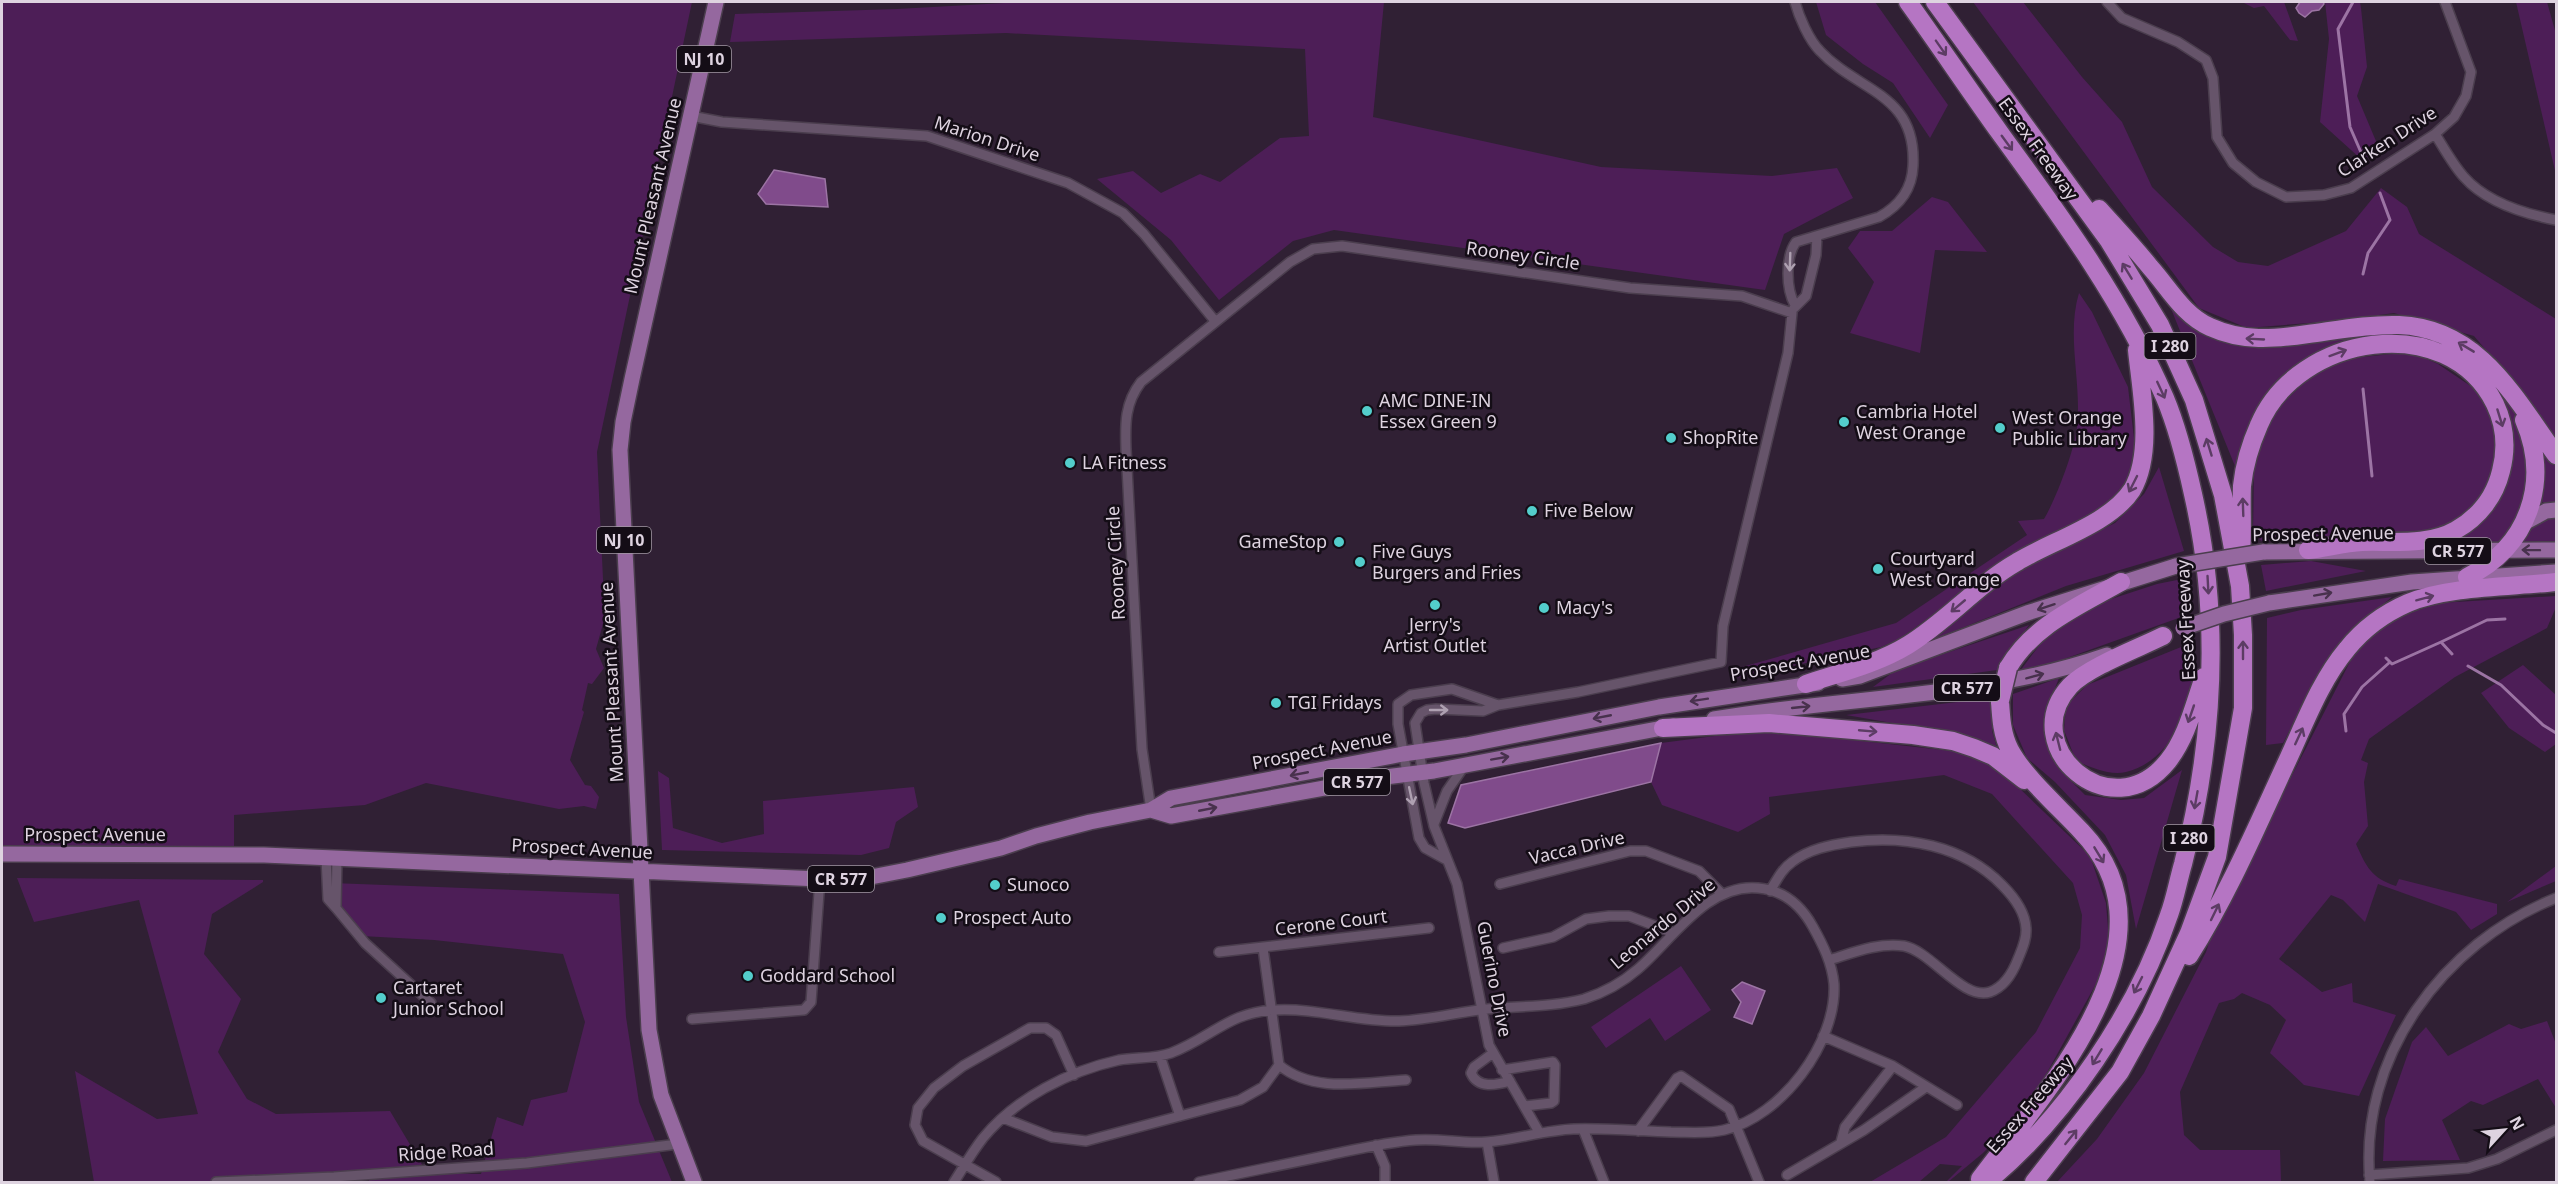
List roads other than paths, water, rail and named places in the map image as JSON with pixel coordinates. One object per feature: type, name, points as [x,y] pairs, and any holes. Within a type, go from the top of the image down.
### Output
[{"type":"highway","name":"Essex Freeway","points":[[1908,2],[2069,228],[2100,274],[2136,337],[2165,400],[2183,449],[2208,573],[2211,659],[2206,749],[2191,831],[2170,915],[2152,958],[2127,1007],[2083,1079],[2035,1137],[1987,1182]]},
{"type":"highway","name":"Essex Freeway","points":[[1935,2],[2109,241],[2160,325],[2194,400],[2223,495],[2240,586],[2243,708],[2217,858],[2190,933],[2151,1016],[2120,1072],[2034,1182]]},
{"type":"highway","points":[[2032,136],[2152,268],[2178,302],[2208,327],[2226,334],[2261,339],[2400,325],[2434,332],[2458,342],[2477,354],[2497,372],[2556,455]]},
{"type":"highway","points":[[1806,684],[1884,658],[1907,646],[2015,562],[2102,518],[2119,505],[2132,489],[2139,472],[2143,448],[2145,428],[2136,337]]},
{"type":"highway","points":[[2240,586],[2242,485],[2250,448],[2259,424],[2283,388],[2318,361],[2341,351],[2368,344],[2417,346],[2459,364],[2475,376],[2488,391],[2496,406],[2504,434],[2505,450],[2498,483],[2480,512],[2455,531],[2438,537],[2419,541],[2360,543],[2308,550]]},
{"type":"highway","points":[[2467,577],[2492,564],[2505,550],[2524,523],[2531,504],[2536,475],[2535,452],[2514,394]]},
{"type":"highway","points":[[1977,1182],[2058,1075],[2102,998],[2114,966],[2120,927],[2115,889],[2097,852],[2086,836],[2011,751],[2002,724],[2000,701],[2008,668],[2015,655],[2036,633],[2121,582]]},
{"type":"highway","points":[[2151,1016],[2210,923],[2315,700],[2347,648],[2379,620],[2411,602],[2450,592],[2556,582]]},
{"type":"highway","points":[[2163,636],[2084,675],[2071,684],[2058,706],[2055,729],[2061,753],[2077,774],[2096,785],[2128,786],[2139,783],[2160,770],[2182,737],[2211,659]]},
{"type":"highway","points":[[1663,728],[1769,723],[1913,735],[1953,741],[1993,756],[2062,810]]},
{"type":"main road","name":"Mount Pleasant Avenue","points":[[694,1182],[661,1095],[653,1062],[648,1019],[620,450],[623,422],[634,369],[716,2]]},
{"type":"main road","points":[[2524,523],[2546,511],[2556,510]]},
{"type":"main road","name":"Prospect Avenue","points":[[2,854],[332,858],[820,879],[871,877],[1001,848],[1079,824],[1151,810],[1172,798],[1403,754],[1466,745],[1659,706],[1860,676],[2027,614],[2176,566],[2263,552],[2308,550],[2393,552],[2556,550]]},
{"type":"main road","name":"Prospect Avenue","points":[[1151,810],[1171,816],[1743,714],[2023,680],[2080,664],[2224,614],[2269,603],[2358,588],[2467,577],[2556,572]]},
{"type":"street","points":[[1414,773],[1419,752],[1415,723],[1421,713],[1436,709],[1483,711],[1498,705],[1578,692],[1721,663],[1723,626],[1788,353],[1794,309],[1789,294],[1790,249],[1796,242],[1806,237],[1817,236],[1879,217],[1901,202],[1912,180],[1913,147],[1907,128],[1896,109],[1880,92],[1832,62],[1818,50],[1795,2]]},
{"type":"street","name":"Clarken Drive","points":[[2107,2],[2122,18],[2178,42],[2206,60],[2213,78],[2217,137],[2233,163],[2256,182],[2286,197],[2324,195],[2351,188],[2435,134],[2454,117],[2466,96],[2471,72],[2445,2]]},
{"type":"street","name":"Marion Drive","points":[[691,116],[722,122],[927,136],[1068,183],[1123,213],[1144,234],[1215,321]]},
{"type":"street","points":[[2435,134],[2463,176],[2481,193],[2535,216],[2556,220]]},
{"type":"street","points":[[1794,309],[1806,296],[1816,255],[1817,236]]},
{"type":"street","name":"Rooney Circle","points":[[1151,810],[1142,749],[1126,415],[1129,402],[1142,382],[1215,321],[1301,254],[1313,249],[1342,246],[1630,288],[1742,296],[1794,309]]},
{"type":"street","points":[[1403,754],[1396,714],[1398,704],[1405,697],[1452,689],[1498,705]]},
{"type":"street","name":"Guerino Drive","points":[[1403,754],[1414,773],[1445,860],[1457,884],[1481,1010],[1493,1053],[1539,1132]]},
{"type":"street","points":[[1434,826],[1447,791],[1465,765]]},
{"type":"street","name":"Guerino Drive","points":[[1414,773],[1419,838],[1425,848],[1445,860]]},
{"type":"street","points":[[1770,891],[1781,871],[1791,862],[1819,848],[1872,839],[1921,843],[1946,849],[1983,867],[2010,893],[2019,907],[2026,928],[2024,943],[2015,968],[2004,984],[1987,993],[1973,991],[1918,952],[1905,946],[1872,948],[1829,960]]},
{"type":"street","name":"Vacca Drive","points":[[1500,884],[1630,851],[1638,851],[1699,871],[1722,894]]},
{"type":"street","points":[[332,858],[336,908],[365,943],[431,1003]]},
{"type":"street","points":[[692,1019],[804,1010],[811,1002],[820,879]]},
{"type":"street","name":"Leonardo Drive","points":[[954,1182],[983,1139],[1003,1118],[1023,1101],[1074,1075],[1118,1060],[1160,1056],[1176,1051],[1231,1019],[1245,1014],[1271,1010],[1318,1011],[1400,1021],[1481,1010],[1550,1005],[1586,998],[1613,987],[1637,970],[1674,933],[1722,894],[1735,888],[1761,888],[1784,895],[1798,906],[1809,920],[1829,960],[1834,981],[1834,998],[1823,1036],[1806,1068],[1794,1084],[1762,1112],[1736,1126],[1707,1133],[1583,1129],[1539,1132],[1487,1142],[1415,1140],[1376,1145],[1199,1182]]},
{"type":"street","points":[[2556,898],[2533,908],[2488,934],[2462,955],[2422,1000],[2392,1050],[2378,1086],[2368,1145],[2370,1178],[2468,1168],[2497,1159],[2556,1130]]},
{"type":"street","points":[[1503,948],[1553,937],[1586,919],[1609,916],[1629,916],[1674,933]]},
{"type":"street","name":"Cerone Court","points":[[1279,1065],[1263,948],[1429,928]]},
{"type":"street","points":[[1219,952],[1263,948]]},
{"type":"street","points":[[996,1182],[923,1141],[915,1125],[918,1108],[934,1088],[963,1066],[1030,1028],[1046,1029],[1056,1035],[1074,1075]]},
{"type":"street","points":[[1823,1036],[1893,1066],[1957,1106]]},
{"type":"street","points":[[1493,1053],[1474,1067],[1471,1074],[1474,1080],[1483,1084],[1496,1085],[1510,1082]]},
{"type":"street","points":[[1160,1056],[1180,1116]]},
{"type":"street","points":[[1502,1070],[1553,1062],[1555,1065],[1554,1101],[1525,1106]]},
{"type":"street","points":[[1003,1118],[1052,1137],[1086,1141],[1254,1094],[1272,1078],[1279,1065],[1291,1074],[1322,1084],[1406,1080]]},
{"type":"street","points":[[1841,1142],[1845,1127],[1893,1066]]},
{"type":"street","points":[[1638,1131],[1677,1078],[1681,1076],[1729,1108],[1759,1182]]},
{"type":"street","points":[[1787,1175],[1864,1130],[1926,1087]]},
{"type":"street","points":[[1583,1129],[1604,1182]]},
{"type":"street","points":[[1487,1142],[1494,1182]]},
{"type":"street","name":"Ridge Road","points":[[216,1182],[334,1177],[527,1163],[678,1144]]},
{"type":"street","points":[[1376,1145],[1384,1166],[1385,1182]]},
{"type":"waterway","points":[[2353,2],[2338,29],[2350,127],[2363,157]]},
{"type":"waterway","points":[[2363,274],[2368,253],[2390,220],[2380,193]]},
{"type":"waterway","points":[[2363,389],[2372,476]]},
{"type":"waterway","points":[[2441,642],[2487,620],[2505,619]]},
{"type":"waterway","points":[[2386,658],[2392,664],[2441,642],[2452,654]]},
{"type":"waterway","points":[[2346,731],[2344,714],[2362,687],[2390,662]]},
{"type":"waterway","points":[[2468,666],[2501,685],[2543,725],[2556,733]]},
{"type":"place","name":"AMC DINE-IN Essex Green 9","points":[[1367,411]]},
{"type":"place","name":"Cambria Hotel West Orange","points":[[1844,422]]},
{"type":"place","name":"West Orange Public Library","points":[[2000,428]]},
{"type":"place","name":"ShopRite","points":[[1671,438]]},
{"type":"place","name":"LA Fitness","points":[[1070,463]]},
{"type":"place","name":"Five Below","points":[[1532,511]]},
{"type":"place","name":"GameStop","points":[[1339,542]]},
{"type":"place","name":"Five Guys Burgers and Fries","points":[[1360,562]]},
{"type":"place","name":"Courtyard West Orange","points":[[1878,569]]},
{"type":"place","name":"Jerry's Artist Outlet","points":[[1435,605]]},
{"type":"place","name":"Macy's","points":[[1544,608]]},
{"type":"place","name":"TGI Fridays","points":[[1276,703]]},
{"type":"place","name":"Sunoco","points":[[995,885]]},
{"type":"place","name":"Prospect Auto","points":[[941,918]]},
{"type":"place","name":"Goddard School","points":[[748,976]]},
{"type":"place","name":"Cartaret Junior School","points":[[381,998]]}]
